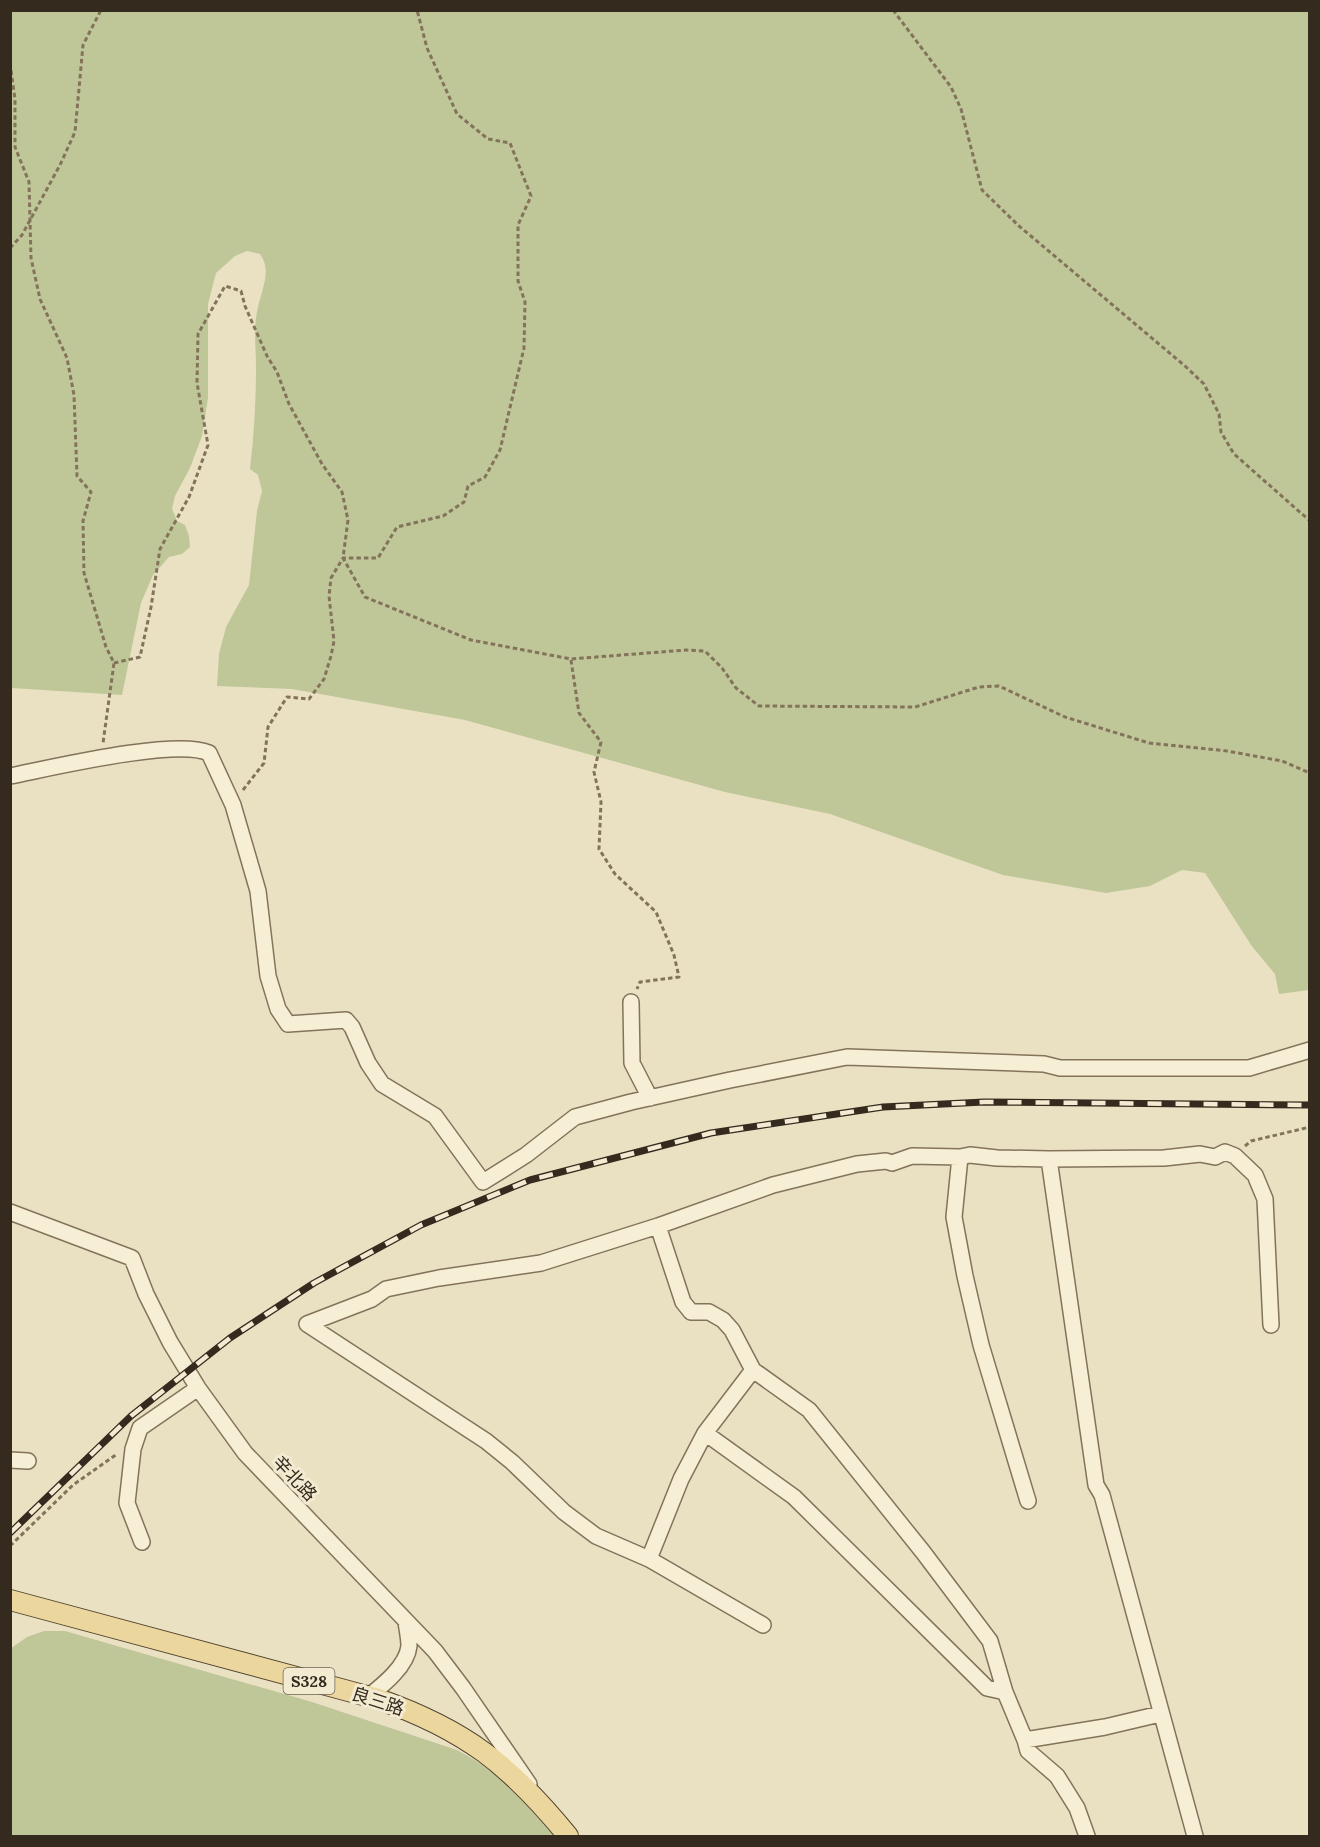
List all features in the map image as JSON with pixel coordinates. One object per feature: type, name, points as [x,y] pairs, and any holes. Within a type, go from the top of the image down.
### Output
[{"type":"main road","name":"良三路","points":[[10,1600],[402,1708],[460,1735],[496,1760],[542,1804],[568,1836]]},
{"type":"street","points":[[10,776],[100,759],[183,748],[199,749],[209,753],[236,814],[258,891],[268,976],[278,1009],[288,1023],[346,1020],[352,1027],[368,1063],[382,1084],[435,1116],[483,1182],[526,1155],[575,1117],[730,1080],[847,1058],[1044,1064],[1060,1068],[1250,1068],[1310,1050]]},
{"type":"street","points":[[632,1002],[632,1063],[650,1098]]},
{"type":"street","points":[[763,1625],[649,1559],[596,1536],[564,1512],[512,1462],[486,1441],[307,1324],[372,1299],[386,1289],[439,1278],[541,1263],[658,1226],[773,1185],[857,1164],[886,1161],[892,1163],[912,1156],[960,1157],[970,1155],[1049,1159],[1164,1158],[1200,1154],[1215,1157],[1224,1152],[1235,1156],[1256,1175],[1265,1199],[1271,1325]]},
{"type":"street","points":[[960,1157],[954,1217],[965,1276],[981,1344],[1028,1501]]},
{"type":"street","points":[[1049,1159],[1096,1485],[1102,1495],[1195,1836]]},
{"type":"street","name":"辛北路","points":[[10,1212],[132,1258],[161,1326],[198,1388],[245,1453],[435,1651],[464,1688],[542,1804]]},
{"type":"street","points":[[658,1226],[683,1302],[691,1312],[709,1312],[723,1320],[732,1330],[753,1370],[809,1410],[923,1552],[990,1641],[1005,1692],[1028,1751],[1057,1776],[1077,1808],[1086,1836]]},
{"type":"street","points":[[649,1559],[681,1479],[705,1433],[753,1370]]},
{"type":"street","points":[[142,1542],[127,1503],[140,1428],[198,1388]]},
{"type":"street","points":[[705,1433],[794,1497],[987,1688],[1005,1692]]},
{"type":"street","points":[[10,1460],[28,1461]]},
{"type":"street","points":[[368,1697],[384,1685],[404,1661],[409,1646],[406,1622]]},
{"type":"street","points":[[1025,1740],[1105,1727],[1160,1714]]},
{"type":"path","points":[[10,248],[29,223],[75,132],[83,45],[101,10]]},
{"type":"path","points":[[343,558],[378,558],[397,527],[443,516],[464,502],[468,486],[485,477],[500,450],[524,348],[525,302],[518,281],[518,225],[531,196],[510,143],[488,139],[457,114],[427,48],[417,10]]},
{"type":"path","points":[[893,10],[951,87],[960,109],[982,190],[1019,226],[1204,384],[1219,414],[1221,432],[1234,454],[1310,521]]},
{"type":"path","points":[[10,63],[15,99],[15,147],[29,182],[31,258],[40,299],[67,358],[74,395],[77,476],[91,492],[83,521],[84,573],[103,637],[114,663],[100,759]]},
{"type":"path","points":[[114,663],[140,657],[152,607],[160,549],[189,497],[208,445],[198,383],[198,334],[225,286],[240,291],[289,404],[322,464],[342,492],[348,520],[343,558],[331,578],[329,596],[334,641],[324,679],[309,699],[287,697],[268,728],[264,763],[243,790],[236,814]]},
{"type":"path","points":[[343,558],[365,597],[471,639],[571,659],[686,650],[705,651],[723,668],[736,688],[759,706],[915,707],[979,687],[999,686],[1065,717],[1149,743],[1227,751],[1282,761],[1310,773]]},
{"type":"path","points":[[571,659],[579,712],[600,742],[594,772],[601,802],[599,849],[615,874],[656,912],[675,955],[679,977],[640,982],[632,1002]]},
{"type":"path","points":[[1235,1156],[1251,1141],[1310,1127]]},
{"type":"path","points":[[10,1546],[73,1485],[136,1441]]},
{"type":"green space","points":[[10,11],[1309,11],[1309,990],[1279,994],[1275,974],[1251,945],[1205,873],[1182,870],[1150,886],[1106,893],[1003,875],[830,814],[725,792],[465,720],[292,689],[217,686],[219,654],[226,627],[249,585],[257,511],[262,491],[258,475],[250,469],[254,431],[256,322],[266,273],[264,260],[260,254],[247,251],[235,256],[216,273],[208,304],[208,398],[202,436],[190,468],[175,496],[172,509],[177,521],[185,525],[190,547],[182,554],[169,557],[153,575],[141,603],[122,695],[11,688]]},
{"type":"green space","points":[[44,1631],[65,1631],[312,1702],[457,1750],[500,1778],[560,1836],[11,1836],[10,1649],[27,1637]]},
{"type":"railway","points":[[10,1533],[131,1416],[230,1338],[314,1283],[421,1225],[530,1180],[711,1133],[883,1107],[984,1102],[1310,1105]]}]
